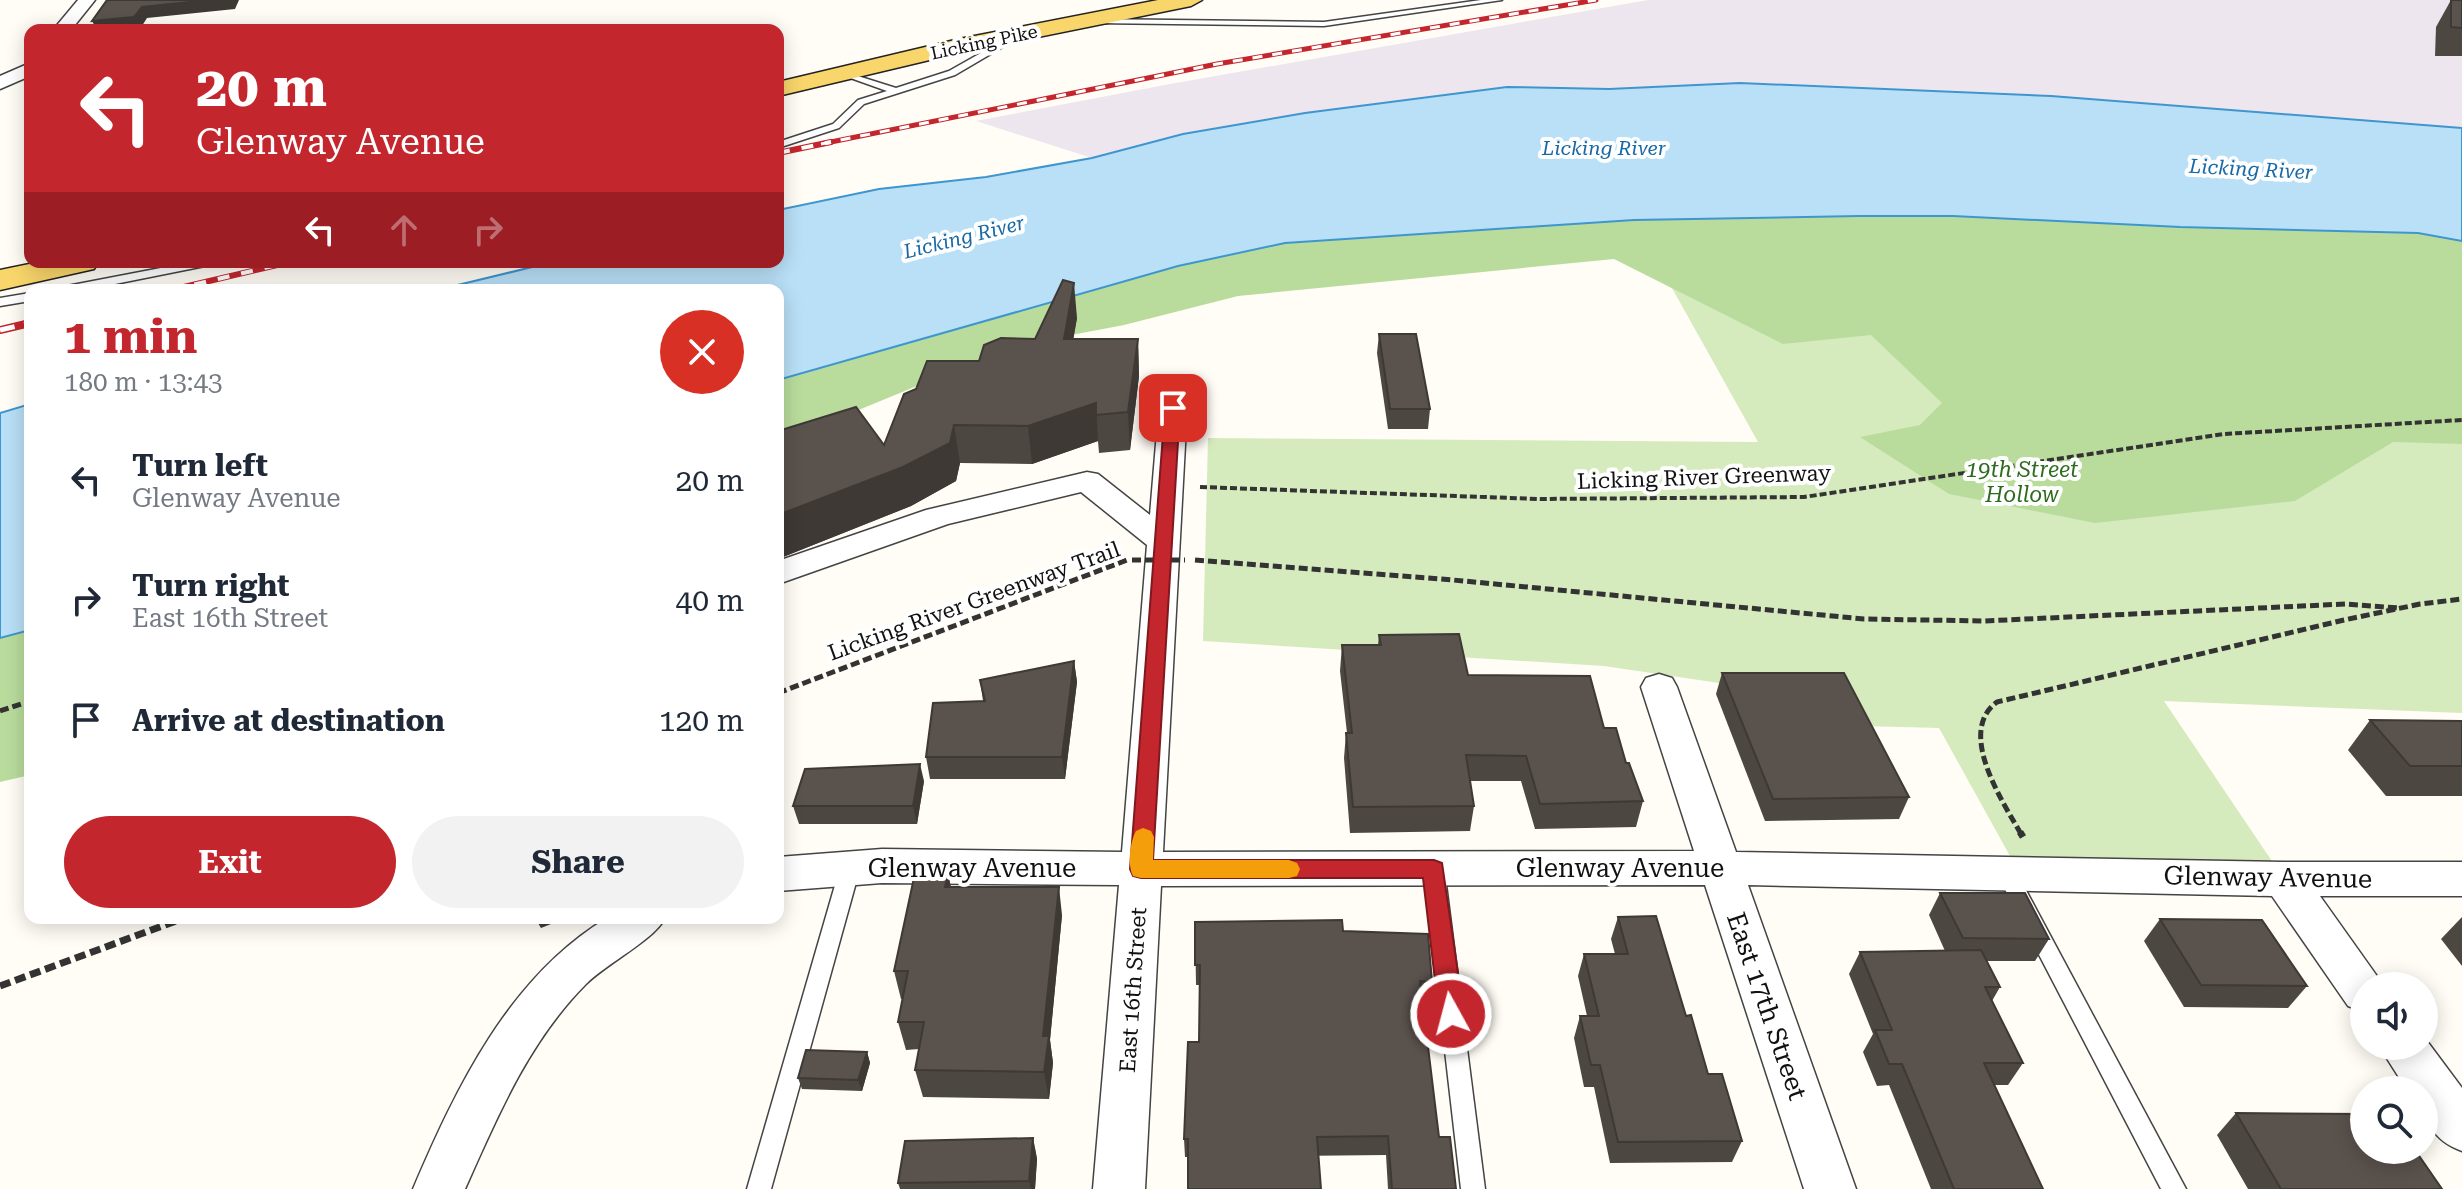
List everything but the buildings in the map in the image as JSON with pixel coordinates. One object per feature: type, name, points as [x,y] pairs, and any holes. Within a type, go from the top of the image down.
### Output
[{"type":"main road","name":"Licking Pike","points":[[784,88],[1021,34],[1182,2]]},
{"type":"main road","points":[[0,280],[55,268]]},
{"type":"street","points":[[67,24],[87,0]]},
{"type":"street","points":[[0,83],[24,73]]},
{"type":"street","name":"East 16th Street","points":[[1119,1189],[1160,554],[1173,408]]},
{"type":"street","points":[[784,571],[937,517],[1087,481],[1160,554]]},
{"type":"street","name":"East 17th Street","points":[[1659,687],[1830,1189]]},
{"type":"street","name":"Glenway Avenue","points":[[784,874],[850,868],[1720,868],[2284,879],[2462,879]]},
{"type":"street","points":[[2284,879],[2350,972]]},
{"type":"street","points":[[439,1189],[502,1056],[530,1016],[584,954],[627,926]]},
{"type":"street","points":[[2413,1060],[2462,1128]]},
{"type":"lane","points":[[1087,21],[1324,24],[1498,0]]},
{"type":"lane","points":[[1182,2],[1180,15],[1197,24]]},
{"type":"lane","points":[[784,143],[836,126],[861,102],[952,73],[982,59],[1021,34]]},
{"type":"lane","points":[[845,73],[894,90]]},
{"type":"lane","points":[[93,284],[163,268]]},
{"type":"lane","points":[[0,302],[24,298]]},
{"type":"lane","points":[[759,1189],[850,868]]},
{"type":"lane","points":[[1434,869],[1473,1189]]},
{"type":"lane","points":[[2024,873],[2174,1189]]},
{"type":"path","name":"Licking River Greenway","points":[[1168,485],[1540,499],[1804,497],[2224,434],[2462,420]]},
{"type":"path","points":[[1160,554],[1864,619],[1984,621],[2345,604],[2399,608]]},
{"type":"path","name":"Licking River Greenway Trail","points":[[784,691],[1077,577],[1160,554]]},
{"type":"path","points":[[2024,873],[1978,741],[1982,719],[1992,704],[2015,696],[2399,608],[2462,599]]},
{"type":"path","points":[[0,711],[24,703]]},
{"type":"path","points":[[0,986],[168,924]]},
{"type":"shaded area","points":[[1648,0],[2462,0],[2462,128],[2051,96],[1740,83],[1609,89],[1507,87],[1305,113],[1183,134],[1092,158],[976,121]]},
{"type":"green space","points":[[1953,216],[2418,233],[2462,241],[2462,444],[2393,442],[2295,501],[2095,523],[1949,494],[1860,437],[1920,425],[1942,403],[1871,335],[1783,344],[1614,259],[1238,296],[1124,325],[1014,346],[827,423],[784,435],[784,378],[1178,266],[1285,243],[1634,220]]},
{"type":"green space","name":"19th Street Hollow","points":[[1634,220],[2462,241],[2462,713],[2164,701],[2284,879],[2006,872],[2010,856],[1939,728],[1822,725],[1808,696],[1604,666],[1203,641],[1208,438],[1758,442]]},
{"type":"green space","points":[[24,632],[24,776],[0,782],[0,638]]},
{"type":"water","name":"Licking River","points":[[1740,83],[2051,96],[2462,128],[2462,241],[2418,233],[2180,227],[1953,216],[1859,216],[1634,220],[1285,243],[1178,266],[784,378],[784,284],[462,284],[528,268],[784,268],[784,209],[879,189],[986,177],[1092,158],[1183,134],[1305,113],[1507,87],[1609,89]]},
{"type":"water","points":[[24,406],[24,632],[0,638],[0,413]]},
{"type":"railway","points":[[821,144],[1217,64],[1596,0]]},
{"type":"railway","points":[[784,152],[831,142]]},
{"type":"railway","points":[[196,284],[264,268]]},
{"type":"railway","points":[[0,330],[24,324]]},
{"type":"slow traffic","points":[[1143,837],[1141,869],[1289,869]]},
{"type":"route","points":[[1173,408],[1141,869],[1434,869],[1451,1014]]}]
